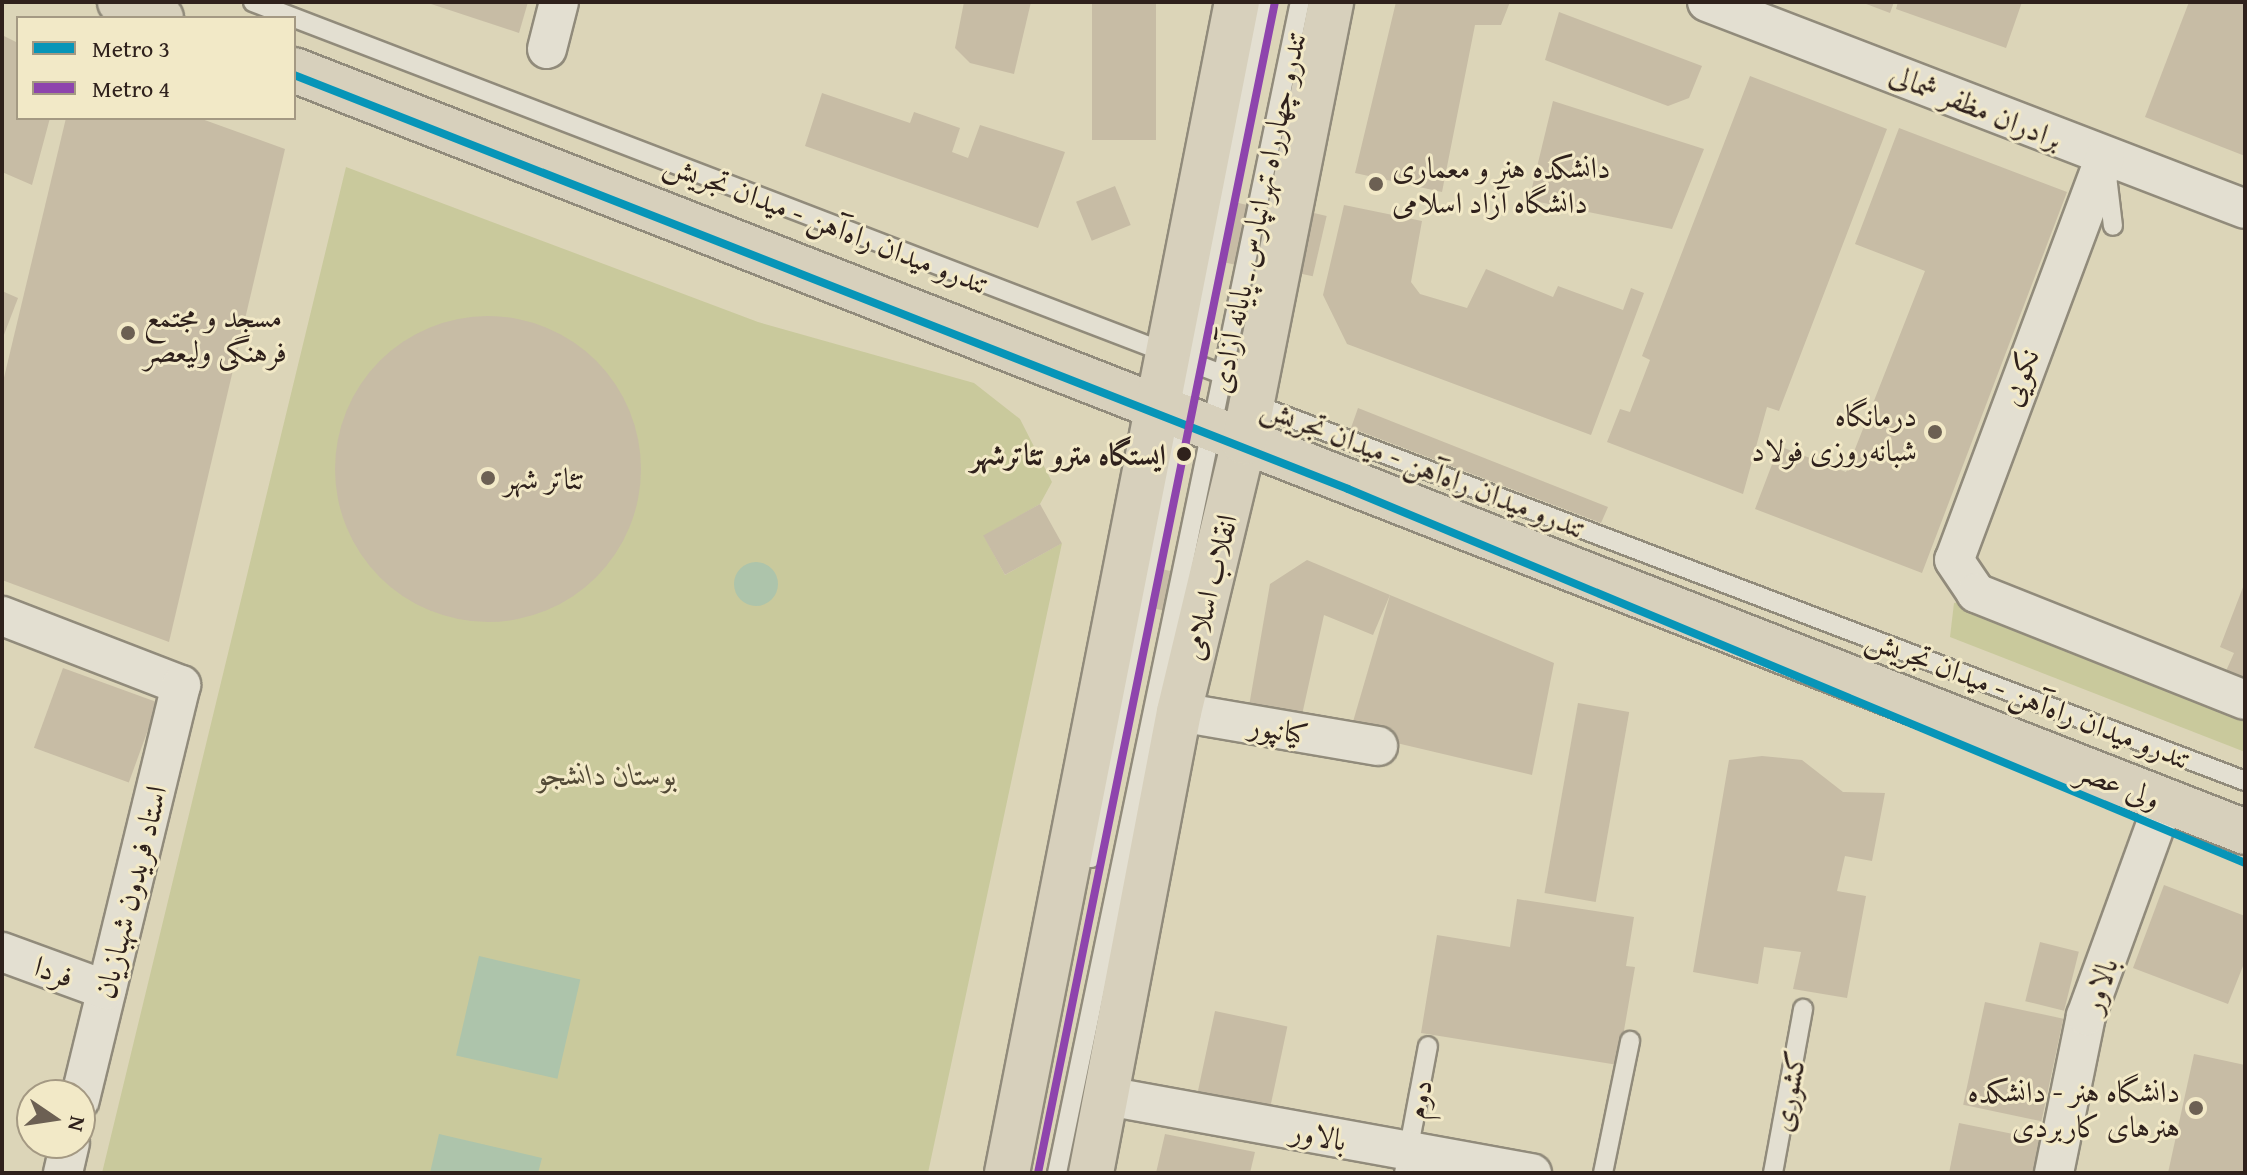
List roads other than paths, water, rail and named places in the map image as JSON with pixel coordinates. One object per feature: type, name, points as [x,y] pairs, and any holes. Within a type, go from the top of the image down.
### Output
[{"type":"main road","points":[[120,2],[156,16]]},
{"type":"main road","name":"انقلاب اسلامی","points":[[1091,1173],[1179,712],[1211,413],[1179,358],[1237,2]]},
{"type":"main road","name":"انقلاب اسلامی","points":[[1007,1173],[1211,413],[1331,2]]},
{"type":"main road","name":"ولی عصر","points":[[296,71],[1211,413],[2164,802],[2245,832]]},
{"type":"street","points":[[547,49],[559,2]]},
{"type":"street","name":"برادران مظفر شمالی","points":[[1707,2],[2245,209]]},
{"type":"street","name":"نکویی","points":[[2105,157],[1953,547],[1957,571],[1976,593],[2245,700]]},
{"type":"street","name":"استاد فریدون شهبازیان","points":[[2,616],[181,685],[85,1079]]},
{"type":"street","name":"کیانپور","points":[[1179,712],[1378,746]]},
{"type":"street","name":"بالاور","points":[[2054,1173],[2086,1016],[2164,802]]},
{"type":"street","name":"فردا","points":[[2,952],[106,990]]},
{"type":"street","name":"بالاور","points":[[1107,1096],[1406,1162],[1532,1173]]},
{"type":"lane","name":"تندرو میدان راه‌آهن - میدان تجریش","points":[[253,2],[289,16]]},
{"type":"lane","points":[[1179,358],[1265,2]]},
{"type":"lane","name":"تندرو چهارراه تهرانپارس ـ پایانه آزادی","points":[[1057,1173],[1211,413],[1300,2]]},
{"type":"lane","name":"تندرو میدان راه‌آهن - میدان تجریش","points":[[296,19],[1179,358],[1211,413],[2245,781]]},
{"type":"lane","points":[[2105,157],[2113,226]]},
{"type":"lane","points":[[1027,1173],[1211,413]]},
{"type":"lane","name":"کشوری","points":[[1773,1173],[1803,1009]]},
{"type":"lane","points":[[1603,1173],[1630,1041]]},
{"type":"lane","name":"دوم","points":[[1406,1162],[1428,1046]]},
{"type":"metro line","name":"4","points":[[1038,1173],[1275,2]]},
{"type":"metro line","name":"3","points":[[296,76],[1348,489],[2245,863]]},
{"type":"place","name":"دانشکده هنر و معماری دانشگاه آزاد اسلامی","points":[[1376,184]]},
{"type":"place","name":"مسجد و مجتمع فرهنگی ولیعصر","points":[[128,333]]},
{"type":"place","name":"درمانگاه شبانه‌روزی فولاد","points":[[1935,432]]},
{"type":"place","name":"ایستگاه مترو تئاترشهر","points":[[1184,454]]},
{"type":"place","name":"تئاتر شهر","points":[[488,478]]},
{"type":"place","name":"دانشگاه هنر - دانشکده هنرهای کاربردی","points":[[2196,1108]]},
{"type":"park label","name":"بوستان دانشجو","points":[[607,774]]}]
